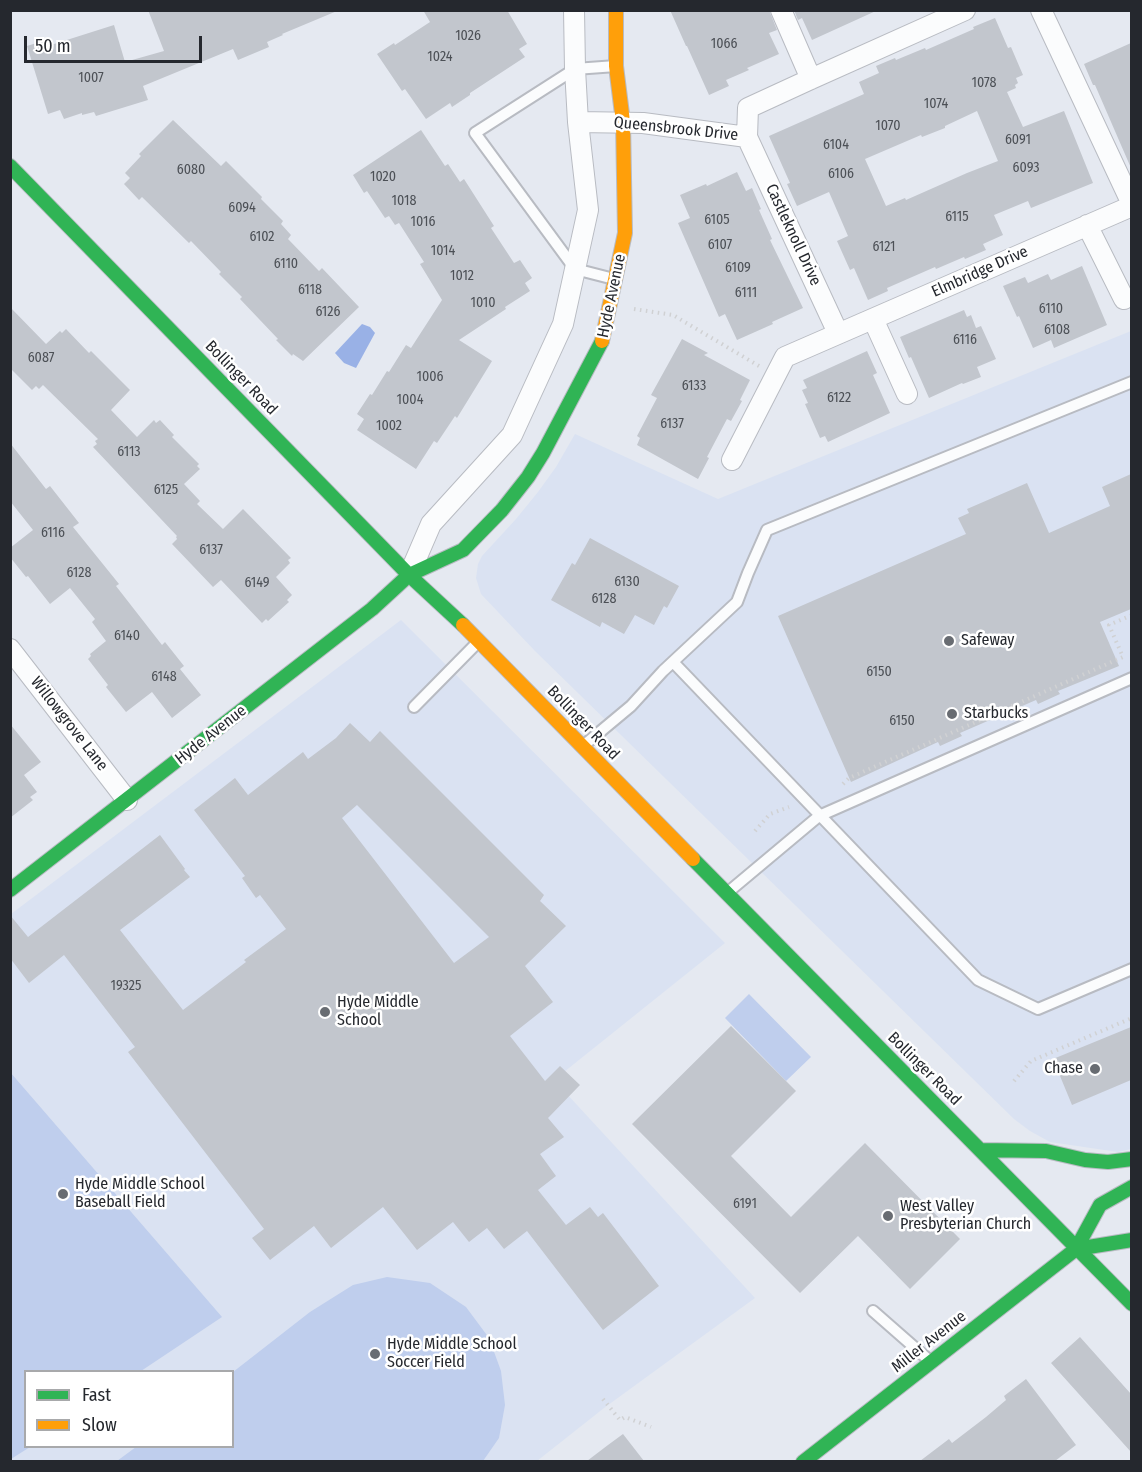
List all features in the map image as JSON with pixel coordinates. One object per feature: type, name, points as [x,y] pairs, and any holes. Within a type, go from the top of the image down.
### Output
[{"type":"main road","name":"Hyde Avenue","points":[[10,890],[372,609],[409,575],[463,550],[502,510],[528,477],[601,345],[625,233],[623,122],[616,66],[616,10]]},
{"type":"main road","name":"Bollinger Road","points":[[10,166],[409,575],[479,641],[583,746],[1131,1304]]},
{"type":"main road","points":[[980,1150],[1046,1150],[1085,1160],[1107,1162],[1131,1159]]},
{"type":"main road","name":"Miller Avenue","points":[[803,1461],[826,1449],[930,1362],[1076,1249],[1100,1205],[1131,1187]]},
{"type":"main road","name":"Miller Avenue","points":[[1076,1249],[1131,1240]]},
{"type":"street","name":"Hyde Avenue","points":[[409,575],[431,524],[512,435],[563,324],[588,210],[578,122],[574,10]]},
{"type":"street","points":[[781,10],[811,79]]},
{"type":"street","name":"Queensbrook Drive","points":[[578,122],[643,123],[747,136],[748,108],[965,10]]},
{"type":"street","name":"Elmbridge Drive","points":[[732,460],[785,357],[1131,205],[1041,10]]},
{"type":"street","name":"Castleknoll Drive","points":[[747,136],[838,333]]},
{"type":"street","points":[[1087,225],[1124,299]]},
{"type":"street","points":[[873,319],[907,394]]},
{"type":"street","name":"Willowgrove Lane","points":[[10,649],[127,800]]},
{"type":"lane","points":[[615,279],[575,269],[475,133],[575,69],[616,66]]},
{"type":"lane","points":[[583,746],[631,706],[673,662],[737,602],[747,573],[767,530],[1131,382]]},
{"type":"lane","points":[[414,707],[479,641]]},
{"type":"lane","points":[[673,662],[978,980],[1038,1009],[1131,969]]},
{"type":"lane","points":[[726,893],[819,816],[1131,678]]},
{"type":"lane","points":[[873,1311],[930,1362]]},
{"type":"path","points":[[609,306],[673,315],[775,375]]},
{"type":"path","points":[[843,784],[849,778],[1123,657],[1109,625],[1131,615]]},
{"type":"path","points":[[755,831],[770,814],[789,807]]},
{"type":"path","points":[[1014,1081],[1030,1061],[1131,1017]]},
{"type":"path","points":[[603,1399],[620,1420],[625,1417],[651,1427]]},
{"type":"shaded area","points":[[1131,331],[1131,1149],[1118,1152],[1050,1142],[1014,1119],[535,651],[481,594],[476,578],[482,556],[538,492],[575,434],[718,499]]},
{"type":"shaded area","name":"Hyde Middle School","points":[[401,620],[725,943],[554,1080],[755,1298],[604,1408],[537,1461],[11,1462],[11,914]]},
{"type":"shaded area","points":[[749,994],[811,1057],[786,1081],[725,1018]]},
{"type":"shaded area","name":"Hyde Middle School Baseball Field","points":[[10,1072],[222,1317],[142,1370],[24,1370],[24,1448],[28,1448],[11,1459]]},
{"type":"shaded area","name":"Hyde Middle School Soccer Field","points":[[387,1277],[430,1283],[466,1307],[489,1338],[501,1371],[505,1405],[499,1438],[483,1461],[117,1461],[135,1448],[234,1448],[234,1371],[310,1312],[353,1285]]},
{"type":"water","points":[[362,324],[370,327],[375,333],[356,368],[344,363],[335,353]]},
{"type":"building","points":[[148,10],[337,11],[282,34],[267,42],[269,47],[238,60],[233,49],[143,86],[148,100],[96,116],[94,112],[82,115],[82,113],[64,119],[60,110],[48,114],[27,46],[49,39],[51,45],[114,25],[125,62],[164,51]]},
{"type":"building","points":[[423,10],[507,10],[527,44],[519,49],[525,57],[452,107],[450,103],[426,119],[405,89],[402,91],[377,54],[430,22]]},
{"type":"building","points":[[670,10],[769,10],[777,30],[769,33],[779,54],[726,80],[729,86],[709,95]]},
{"type":"building","points":[[794,10],[878,10],[812,40],[802,18],[798,20]]},
{"type":"building","points":[[995,18],[1023,75],[1016,78],[1018,83],[1015,85],[1016,88],[1007,92],[1023,127],[1064,111],[1093,183],[1031,208],[1028,201],[994,215],[1003,235],[983,244],[986,250],[936,269],[935,267],[887,288],[888,291],[868,300],[854,268],[850,270],[837,241],[848,236],[829,192],[797,206],[787,184],[790,183],[769,136],[864,94],[859,82],[879,73],[876,66],[925,48],[926,50],[974,29],[973,27]],"holes":[[[977,111],[998,161],[906,200],[905,198],[886,206],[865,159],[921,135],[922,137],[945,128]]]},
{"type":"building","points":[[1131,43],[1131,168],[1084,64]]},
{"type":"building","points":[[173,120],[221,166],[226,161],[262,197],[261,199],[283,221],[281,224],[291,235],[288,239],[319,271],[322,268],[359,307],[303,361],[293,354],[292,356],[276,340],[278,339],[240,299],[242,297],[219,274],[221,272],[191,241],[189,243],[142,197],[139,200],[124,184],[130,178],[125,173],[141,156],[139,154]]},
{"type":"building","points":[[421,130],[445,166],[448,164],[460,182],[464,179],[494,226],[491,228],[514,263],[520,260],[532,278],[525,283],[530,291],[459,340],[492,361],[457,418],[455,416],[437,443],[434,441],[416,469],[357,430],[364,419],[357,414],[406,345],[411,348],[442,300],[420,264],[424,262],[399,223],[395,225],[389,216],[385,218],[367,191],[364,193],[353,175]]},
{"type":"building","points":[[737,172],[746,191],[752,188],[772,239],[770,240],[803,308],[737,340],[725,314],[719,317],[678,223],[690,218],[680,195]]},
{"type":"building","points":[[1082,266],[1107,325],[1054,348],[1051,340],[1033,348],[1003,286],[1025,277],[1028,283],[1048,274],[1051,280]]},
{"type":"building","points":[[10,307],[46,344],[60,331],[62,333],[66,329],[130,390],[111,410],[137,437],[154,420],[156,423],[160,420],[174,435],[172,437],[199,464],[197,466],[200,469],[184,484],[200,501],[197,504],[223,529],[243,509],[291,558],[288,560],[290,563],[276,577],[292,595],[287,600],[289,602],[268,621],[266,619],[262,623],[221,580],[213,587],[172,544],[177,536],[93,447],[97,444],[95,441],[98,439],[43,385],[39,389],[36,386],[32,390],[10,368]]},
{"type":"building","points":[[964,310],[967,317],[971,315],[976,328],[981,326],[996,359],[977,367],[981,377],[929,398],[900,337]]},
{"type":"building","points":[[682,339],[708,353],[704,355],[750,380],[740,400],[742,401],[731,421],[727,419],[698,479],[637,445],[640,438],[637,436],[657,398],[651,395]]},
{"type":"building","points":[[867,351],[877,373],[873,375],[890,413],[828,442],[825,436],[820,438],[805,404],[808,403],[802,390],[807,388],[803,380]]},
{"type":"building","points":[[10,443],[46,489],[50,486],[79,523],[73,527],[119,584],[116,586],[162,645],[165,642],[184,666],[180,669],[201,695],[172,718],[152,692],[126,712],[88,659],[90,654],[106,641],[92,622],[95,619],[70,588],[50,604],[10,557],[10,548],[33,530],[10,501]]},
{"type":"building","name":"Safeway","points":[[1131,474],[1131,609],[1100,622],[1119,666],[1058,691],[1060,694],[1038,704],[1036,700],[960,733],[962,736],[940,746],[938,742],[851,782],[778,616],[966,534],[958,518],[969,513],[967,509],[1027,483],[1049,533],[1110,506],[1102,487]]},
{"type":"building","points":[[590,538],[679,586],[667,608],[664,606],[654,625],[635,615],[624,634],[602,622],[600,627],[551,600],[572,563],[575,565]]},
{"type":"building","points":[[350,723],[370,742],[380,731],[544,895],[540,901],[566,926],[525,966],[553,1002],[510,1036],[545,1081],[560,1066],[580,1085],[548,1118],[564,1137],[540,1154],[556,1176],[538,1190],[566,1225],[590,1207],[598,1217],[603,1213],[659,1286],[603,1330],[527,1231],[504,1249],[487,1228],[469,1242],[453,1222],[417,1250],[383,1207],[331,1248],[314,1226],[270,1260],[252,1238],[264,1229],[128,1052],[135,1047],[64,955],[29,983],[10,958],[10,915],[28,937],[160,835],[190,877],[120,930],[183,1010],[286,929],[260,895],[256,898],[242,878],[245,876],[194,810],[235,778],[248,795],[303,752],[308,759],[336,738]],"holes":[[[357,805],[489,937],[454,963],[342,818]]]},
{"type":"building","points":[[10,724],[41,762],[24,775],[37,792],[30,797],[33,800],[10,818]]},
{"type":"building","points":[[731,1026],[796,1091],[731,1156],[791,1217],[865,1143],[960,1239],[910,1289],[858,1236],[800,1293],[632,1124]]},
{"type":"building","name":"Chase","points":[[1131,1027],[1131,1080],[1072,1105],[1053,1059]]},
{"type":"building","points":[[1080,1337],[1131,1394],[1131,1452],[1051,1363]]},
{"type":"building","points":[[1026,1379],[1076,1445],[1055,1461],[920,1461],[949,1439],[952,1443],[986,1417],[1006,1400],[1004,1396]]},
{"type":"building","points":[[623,1434],[644,1461],[587,1461],[608,1445]]},
{"type":"traffic: fast","points":[[10,166],[409,575],[463,625]]},
{"type":"traffic: fast","points":[[10,890],[372,609],[409,575],[463,550],[502,510],[528,477],[602,341]]},
{"type":"traffic: fast","points":[[693,859],[1132,1304]]},
{"type":"traffic: fast","points":[[980,1150],[1046,1151],[1085,1160],[1108,1162],[1132,1159]]},
{"type":"traffic: fast","points":[[803,1462],[1076,1249],[1100,1205],[1132,1187]]},
{"type":"traffic: fast","points":[[1076,1249],[1132,1240]]},
{"type":"traffic: slow","points":[[602,341],[625,233],[623,122],[616,66],[616,10]]},
{"type":"traffic: slow","points":[[463,625],[693,859]]},
{"type":"place","name":"Safeway","points":[[949,641]]},
{"type":"place","name":"Starbucks","points":[[952,714]]},
{"type":"place","name":"Hyde Middle School","points":[[325,1012]]},
{"type":"place","name":"Chase","points":[[1095,1069]]},
{"type":"place","name":"Hyde Middle School Baseball Field","points":[[63,1194]]},
{"type":"place","name":"West Valley Presbyterian Church","points":[[888,1216]]},
{"type":"place","name":"Hyde Middle School Soccer Field","points":[[375,1354]]}]
